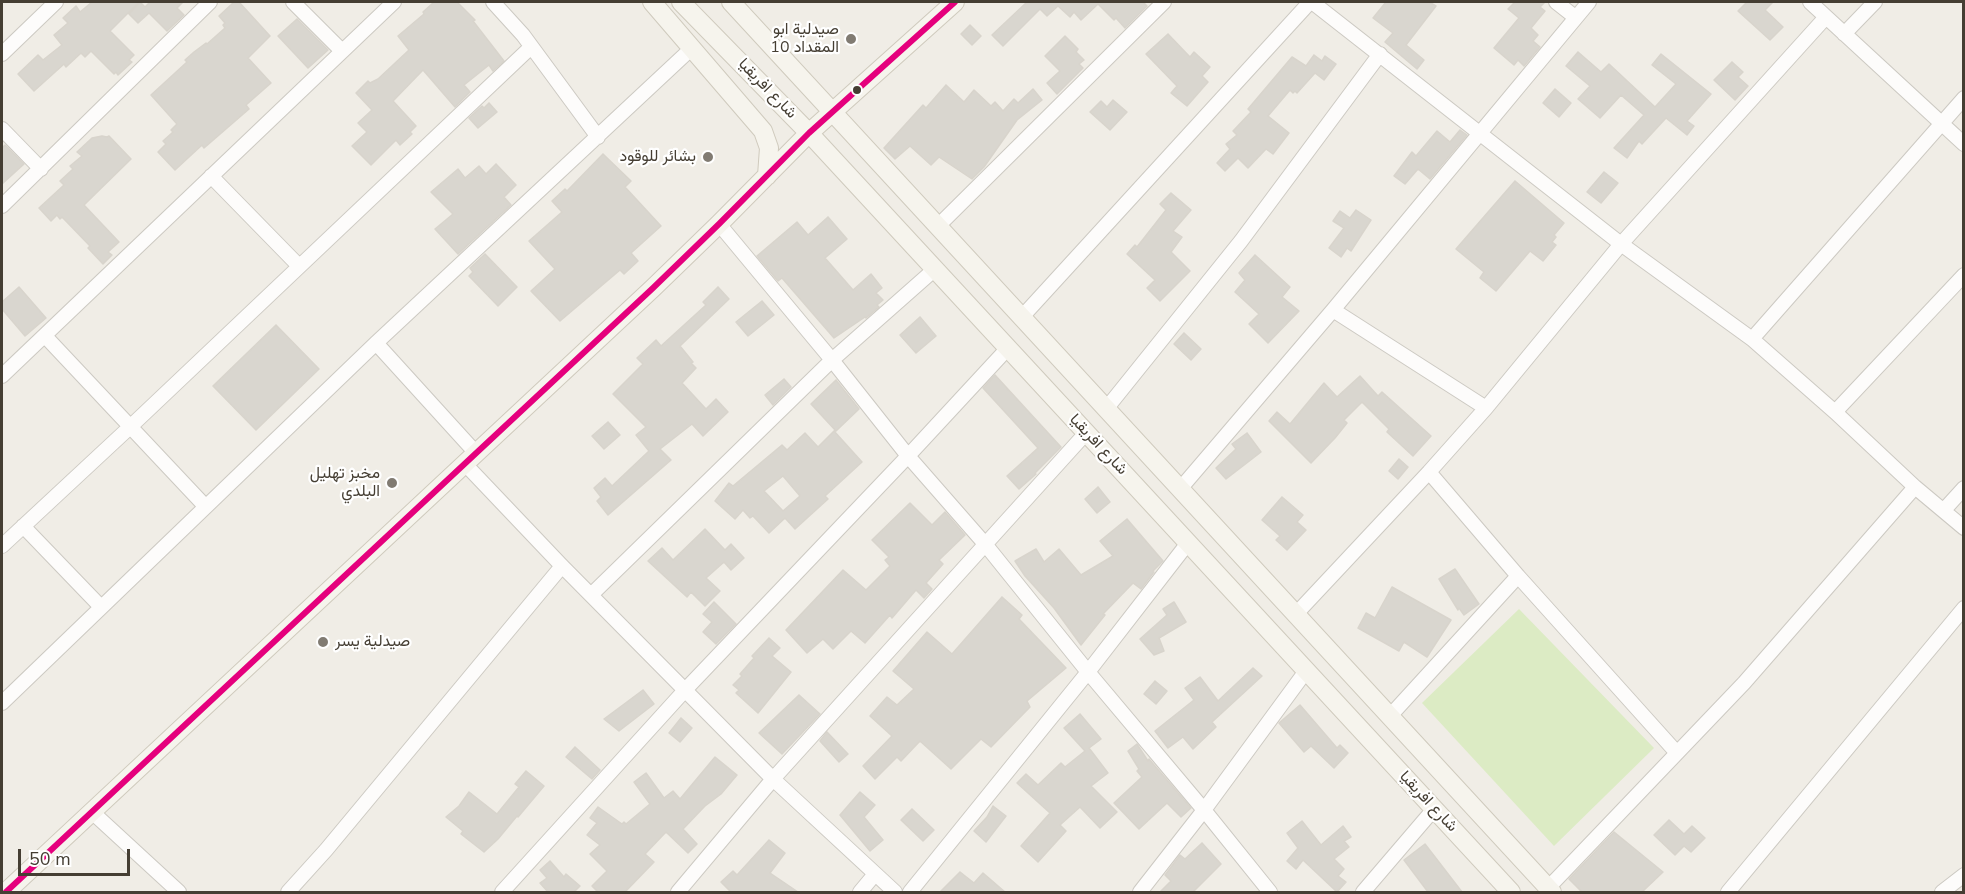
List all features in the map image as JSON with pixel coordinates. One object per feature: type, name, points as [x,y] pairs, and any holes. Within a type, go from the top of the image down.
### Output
[{"type":"street","points":[[2,54],[56,2]]},
{"type":"street","points":[[2,206],[210,2]]},
{"type":"street","points":[[2,376],[394,2]]},
{"type":"street","points":[[493,2],[531,47],[598,137]]},
{"type":"street","points":[[652,2],[764,131],[769,148],[767,176]]},
{"type":"street","name":"شارع افريقيا","points":[[681,2],[809,133],[1511,892]]},
{"type":"street","name":"شارع افريقيا","points":[[731,2],[1550,890]]},
{"type":"street","points":[[6,892],[719,224],[809,133],[955,2]]},
{"type":"street","points":[[937,226],[1164,2]]},
{"type":"street","points":[[1021,318],[1311,2],[1621,243],[1752,339],[1915,487],[1964,528]]},
{"type":"street","points":[[1556,2],[1575,17]]},
{"type":"street","points":[[1180,489],[1333,310],[1589,2]]},
{"type":"street","points":[[1810,2],[1964,144]]},
{"type":"street","points":[[1844,34],[1875,2]]},
{"type":"street","points":[[297,3],[342,51]]},
{"type":"street","points":[[1295,615],[1486,408],[1621,243],[1826,17]]},
{"type":"street","points":[[2,546],[531,47]]},
{"type":"street","points":[[2,703],[376,343],[692,48]]},
{"type":"street","points":[[1106,410],[1240,241],[1380,54]]},
{"type":"street","points":[[1752,339],[1964,98]]},
{"type":"street","points":[[2,129],[41,169]]},
{"type":"street","points":[[211,176],[299,267]]},
{"type":"street","points":[[719,224],[908,456],[985,544],[1270,892]]},
{"type":"street","points":[[592,594],[832,360],[935,269]]},
{"type":"street","points":[[1835,412],[1964,275]]},
{"type":"street","points":[[1333,310],[1486,408]]},
{"type":"street","points":[[45,336],[205,506]]},
{"type":"street","points":[[376,343],[562,566],[773,779],[895,892]]},
{"type":"street","points":[[502,892],[686,689],[1008,348]]},
{"type":"street","points":[[678,892],[773,779],[1086,432]]},
{"type":"street","points":[[1429,472],[1518,576],[1677,753]]},
{"type":"street","points":[[1550,890],[1744,683],[1915,487]]},
{"type":"street","points":[[1944,510],[1964,488]]},
{"type":"street","points":[[23,526],[101,607]]},
{"type":"street","points":[[910,892],[1088,672],[1188,543]]},
{"type":"street","points":[[288,892],[326,850],[562,566]]},
{"type":"street","points":[[1390,716],[1518,576]]},
{"type":"street","points":[[1728,892],[1964,608]]},
{"type":"street","points":[[1140,892],[1204,810],[1306,671]]},
{"type":"street","points":[[1363,892],[1434,809]]},
{"type":"street","points":[[91,811],[179,892]]},
{"type":"street","points":[[860,892],[875,874]]},
{"type":"street","points":[[1942,892],[1964,874]]},
{"type":"green space","points":[[1519,609],[1654,748],[1554,846],[1422,703]]},
{"type":"building","points":[[92,2],[139,2],[110,31],[134,55],[129,60],[132,62],[118,75],[116,72],[114,74],[91,51],[85,57],[81,53],[66,67],[64,64],[34,91],[18,74],[38,55],[43,60],[62,45],[54,35],[68,23],[63,18],[76,6],[80,12]]},
{"type":"building","points":[[140,2],[145,7],[150,2],[183,2],[177,8],[184,15],[167,31],[149,13],[138,23],[129,14]]},
{"type":"building","points":[[234,2],[239,2],[270,36],[248,58],[271,83],[246,105],[249,109],[204,148],[202,145],[175,170],[158,152],[166,144],[163,141],[173,132],[171,130],[177,124],[151,95],[187,62],[185,60],[225,28],[223,25],[225,23],[219,16]]},
{"type":"building","points":[[434,2],[457,2],[475,20],[473,21],[504,61],[493,71],[489,65],[464,85],[470,92],[455,107],[423,70],[393,101],[416,126],[410,132],[412,134],[400,145],[396,140],[371,165],[352,146],[367,132],[358,123],[372,110],[356,93],[368,81],[370,83],[378,79],[409,50],[398,36],[424,14],[423,12]]},
{"type":"building","points":[[1027,2],[1143,2],[1147,6],[1125,28],[1098,4],[1081,20],[1074,12],[1070,17],[1058,6],[1047,16],[1040,9],[1003,46],[992,35]]},
{"type":"building","points":[[1386,2],[1429,2],[1436,6],[1406,45],[1424,60],[1417,69],[1385,42],[1393,33],[1373,18]]},
{"type":"building","points":[[1515,2],[1545,2],[1540,7],[1545,11],[1531,28],[1538,35],[1533,41],[1540,47],[1524,66],[1518,60],[1514,65],[1494,48],[1519,18],[1508,9]]},
{"type":"building","points":[[1747,2],[1773,2],[1765,10],[1783,27],[1770,40],[1738,11]]},
{"type":"building","points":[[297,19],[328,50],[308,68],[278,36]]},
{"type":"building","points":[[970,25],[981,36],[972,45],[961,34]]},
{"type":"building","points":[[1168,34],[1190,57],[1194,52],[1210,67],[1202,76],[1208,82],[1187,106],[1171,93],[1177,86],[1146,54]]},
{"type":"building","points":[[1065,36],[1078,49],[1076,52],[1084,60],[1079,64],[1083,68],[1057,94],[1047,83],[1060,71],[1045,56]]},
{"type":"building","points":[[1578,52],[1601,72],[1609,64],[1655,107],[1676,84],[1652,65],[1661,54],[1711,94],[1687,121],[1694,126],[1687,135],[1666,118],[1642,144],[1639,141],[1627,158],[1614,148],[1644,115],[1621,95],[1600,118],[1578,99],[1590,86],[1566,66]]},
{"type":"building","points":[[1314,55],[1322,61],[1325,56],[1336,64],[1324,80],[1315,73],[1297,93],[1290,90],[1268,116],[1289,133],[1273,154],[1266,149],[1248,168],[1238,158],[1225,171],[1217,163],[1230,149],[1226,144],[1237,135],[1233,131],[1251,112],[1248,109],[1292,57],[1306,66]]},
{"type":"building","points":[[1732,62],[1743,72],[1738,77],[1748,86],[1735,100],[1714,80]]},
{"type":"building","points":[[946,85],[964,102],[974,90],[991,106],[995,102],[1003,111],[1014,99],[1018,103],[1033,89],[1042,100],[1017,120],[984,167],[972,179],[939,157],[931,165],[910,146],[895,159],[884,148],[923,105],[926,108]]},
{"type":"building","points":[[1555,89],[1571,103],[1559,117],[1543,103]]},
{"type":"building","points":[[1113,100],[1127,112],[1110,130],[1090,112],[1101,101],[1107,107]]},
{"type":"building","points":[[489,103],[497,112],[478,128],[469,118]]},
{"type":"building","points":[[1460,130],[1467,135],[1430,179],[1418,169],[1405,184],[1394,176],[1412,152],[1416,156],[1437,131],[1450,142]]},
{"type":"building","points":[[109,136],[131,159],[84,205],[119,242],[108,252],[112,255],[103,264],[88,248],[90,246],[62,217],[60,219],[57,215],[51,221],[39,208],[64,185],[60,181],[73,169],[70,166],[82,156],[77,152],[92,138]]},
{"type":"building","points":[[5,145],[24,164],[2,184],[2,148]]},
{"type":"building","points":[[603,154],[631,181],[625,187],[661,226],[631,253],[638,261],[624,274],[620,270],[560,321],[531,291],[555,269],[529,241],[562,212],[552,201],[565,189],[567,191]]},
{"type":"building","points":[[496,164],[516,185],[504,197],[511,205],[458,254],[435,229],[453,214],[431,192],[458,169],[465,178],[479,166],[486,174]]},
{"type":"building","points":[[1604,172],[1618,183],[1601,203],[1587,192]]},
{"type":"building","points":[[1515,181],[1564,223],[1554,235],[1556,237],[1552,242],[1556,245],[1543,261],[1530,251],[1496,291],[1480,278],[1484,272],[1456,249]]},
{"type":"building","points":[[1171,193],[1191,210],[1173,231],[1182,237],[1171,252],[1190,271],[1160,301],[1147,288],[1155,280],[1127,254],[1135,245],[1137,247],[1166,210],[1160,204]]},
{"type":"building","points":[[1356,210],[1371,220],[1351,251],[1347,248],[1341,257],[1329,248],[1344,228],[1333,221],[1340,211],[1350,218]]},
{"type":"building","points":[[828,217],[847,239],[825,258],[853,290],[871,274],[882,288],[876,293],[883,300],[877,305],[879,307],[866,318],[834,338],[782,278],[778,281],[757,256],[797,222],[808,235]]},
{"type":"building","points":[[485,254],[517,287],[498,306],[469,276],[473,272],[470,268]]},
{"type":"building","points":[[1255,255],[1290,287],[1282,297],[1299,311],[1268,343],[1249,324],[1259,314],[1235,292],[1245,280],[1239,273]]},
{"type":"building","points":[[19,287],[46,318],[25,336],[2,309],[2,302]]},
{"type":"building","points":[[718,287],[729,299],[680,346],[696,368],[682,383],[706,409],[716,399],[728,412],[703,436],[692,424],[660,449],[671,460],[608,515],[597,501],[601,497],[594,488],[605,478],[612,486],[649,451],[636,435],[646,427],[613,394],[643,364],[637,358],[656,340],[661,346],[706,305],[703,302]]},
{"type":"building","points":[[762,301],[774,315],[748,336],[736,322]]},
{"type":"building","points":[[920,317],[936,336],[916,353],[900,335]]},
{"type":"building","points":[[276,325],[319,369],[256,430],[213,386]]},
{"type":"building","points":[[1184,333],[1201,349],[1191,360],[1174,344]]},
{"type":"building","points":[[995,375],[1061,447],[1019,489],[1007,476],[1038,448],[983,388]]},
{"type":"building","points":[[1360,376],[1378,396],[1382,392],[1431,436],[1413,456],[1387,432],[1389,429],[1362,402],[1344,420],[1347,423],[1335,438],[1311,463],[1269,421],[1277,412],[1290,424],[1324,383],[1337,397]]},
{"type":"building","points":[[784,379],[791,387],[773,405],[765,395]]},
{"type":"building","points":[[836,380],[859,409],[836,431],[811,404]]},
{"type":"building","points":[[608,422],[620,435],[604,449],[592,436]]},
{"type":"building","points":[[834,431],[862,462],[825,496],[828,499],[795,529],[785,518],[769,533],[753,516],[750,518],[743,510],[735,519],[715,501],[729,483],[733,486],[782,445],[787,450],[805,433],[818,447]],"holes":[[[783,476],[800,496],[783,511],[764,491]]]},
{"type":"building","points":[[1247,433],[1261,452],[1226,479],[1216,468],[1236,449],[1232,444]]},
{"type":"building","points":[[1399,459],[1408,467],[1398,479],[1389,471]]},
{"type":"building","points":[[1098,487],[1110,502],[1097,513],[1085,499]]},
{"type":"building","points":[[1282,497],[1303,515],[1297,522],[1306,530],[1287,550],[1276,540],[1280,536],[1262,520]]},
{"type":"building","points":[[910,503],[932,525],[945,512],[965,535],[939,560],[943,564],[926,583],[932,589],[924,598],[916,590],[892,618],[890,615],[865,643],[851,631],[833,649],[823,639],[807,653],[786,630],[843,570],[866,590],[890,566],[885,560],[889,557],[872,540]]},
{"type":"building","points":[[1127,519],[1163,561],[1141,589],[1133,583],[1103,614],[1105,615],[1081,645],[1015,561],[1036,549],[1044,562],[1059,549],[1081,575],[1113,556],[1100,541]]},
{"type":"building","points":[[705,529],[725,550],[731,544],[744,558],[731,570],[724,562],[706,578],[720,591],[705,606],[691,592],[687,597],[648,561],[662,548],[673,560]]},
{"type":"building","points":[[1455,569],[1479,604],[1464,615],[1459,608],[1458,610],[1439,579]]},
{"type":"building","points":[[1392,587],[1451,620],[1427,657],[1404,642],[1399,651],[1358,628],[1366,613],[1375,618]]},
{"type":"building","points":[[1002,597],[1022,615],[1019,619],[1066,668],[1027,701],[1030,707],[991,747],[981,739],[951,769],[920,741],[901,761],[897,757],[875,779],[863,766],[892,736],[870,716],[887,697],[897,705],[914,689],[893,671],[927,632],[952,654]]},
{"type":"building","points":[[714,602],[736,624],[716,644],[703,632],[712,622],[703,614]]},
{"type":"building","points":[[1174,602],[1186,622],[1159,638],[1164,651],[1154,655],[1140,639],[1167,615],[1163,609]]},
{"type":"building","points":[[769,638],[780,648],[772,656],[791,672],[758,713],[736,693],[739,690],[733,685],[754,658],[752,656]]},
{"type":"building","points":[[1253,668],[1262,676],[1212,722],[1216,727],[1193,749],[1183,737],[1168,748],[1155,731],[1194,700],[1185,688],[1200,677],[1218,701]]},
{"type":"building","points":[[1155,681],[1167,691],[1156,704],[1144,694]]},
{"type":"building","points":[[643,690],[654,704],[619,731],[604,719]]},
{"type":"building","points":[[799,695],[820,714],[782,754],[759,733]]},
{"type":"building","points":[[1300,705],[1337,748],[1340,745],[1348,753],[1334,768],[1311,746],[1304,752],[1279,723]]},
{"type":"building","points":[[1080,714],[1101,739],[1089,748],[1108,773],[1091,786],[1117,812],[1100,828],[1080,807],[1060,825],[1066,831],[1038,862],[1021,846],[1050,813],[1017,783],[1026,774],[1038,785],[1061,763],[1065,767],[1085,751],[1064,728]]},
{"type":"building","points":[[681,718],[692,728],[680,742],[669,733]]},
{"type":"building","points":[[827,732],[848,754],[839,762],[820,741]]},
{"type":"building","points":[[1137,744],[1148,761],[1149,759],[1191,808],[1181,817],[1167,803],[1139,829],[1114,803],[1142,777],[1128,751]]},
{"type":"building","points":[[575,747],[600,770],[592,779],[566,757]]},
{"type":"building","points":[[715,757],[737,775],[721,794],[705,806],[683,829],[697,844],[688,853],[666,832],[645,854],[654,862],[625,892],[598,892],[592,886],[607,871],[590,854],[600,845],[587,835],[597,823],[590,818],[598,807],[622,824],[624,822],[626,824],[650,804],[634,782],[646,773],[664,798],[673,791],[680,799]]},
{"type":"building","points":[[526,771],[544,786],[484,852],[461,834],[463,831],[446,817],[459,806],[469,792],[497,814],[519,787],[515,784]]},
{"type":"building","points":[[860,792],[875,805],[864,817],[883,840],[870,851],[840,815]]},
{"type":"building","points":[[993,806],[1006,816],[986,842],[974,831],[987,817]]},
{"type":"building","points":[[912,809],[934,830],[923,841],[901,820]]},
{"type":"building","points":[[1669,820],[1684,834],[1692,826],[1705,838],[1691,852],[1684,846],[1675,855],[1654,835]]},
{"type":"building","points":[[1302,821],[1321,845],[1343,826],[1351,837],[1344,841],[1349,847],[1334,859],[1344,869],[1338,876],[1346,882],[1337,892],[1303,860],[1296,869],[1287,861],[1298,848],[1287,833]]},
{"type":"building","points":[[1614,832],[1663,872],[1642,892],[1582,892],[1569,879]]},
{"type":"building","points":[[769,840],[785,853],[770,873],[798,892],[731,892],[721,882],[733,871],[737,875]]},
{"type":"building","points":[[1202,843],[1221,864],[1193,892],[1160,892],[1171,881],[1165,875],[1180,855],[1185,859]]},
{"type":"building","points":[[1425,844],[1462,892],[1428,892],[1404,860]]},
{"type":"building","points":[[550,861],[564,877],[566,874],[580,886],[574,892],[548,892],[540,883],[547,878],[540,870]]},
{"type":"building","points":[[960,872],[974,883],[983,873],[1005,892],[940,892]]},
{"type":"transit line","points":[[6,892],[653,288],[809,133],[955,2]]},
{"type":"place","name":"صيدلية ابو المقداد 10","points":[[851,39]]},
{"type":"place","name":"بشائر للوقود","points":[[708,157]]},
{"type":"place","name":"مخبز تهليل البلدي","points":[[392,483]]},
{"type":"place","name":"صيدلية يسر","points":[[323,642]]}]
